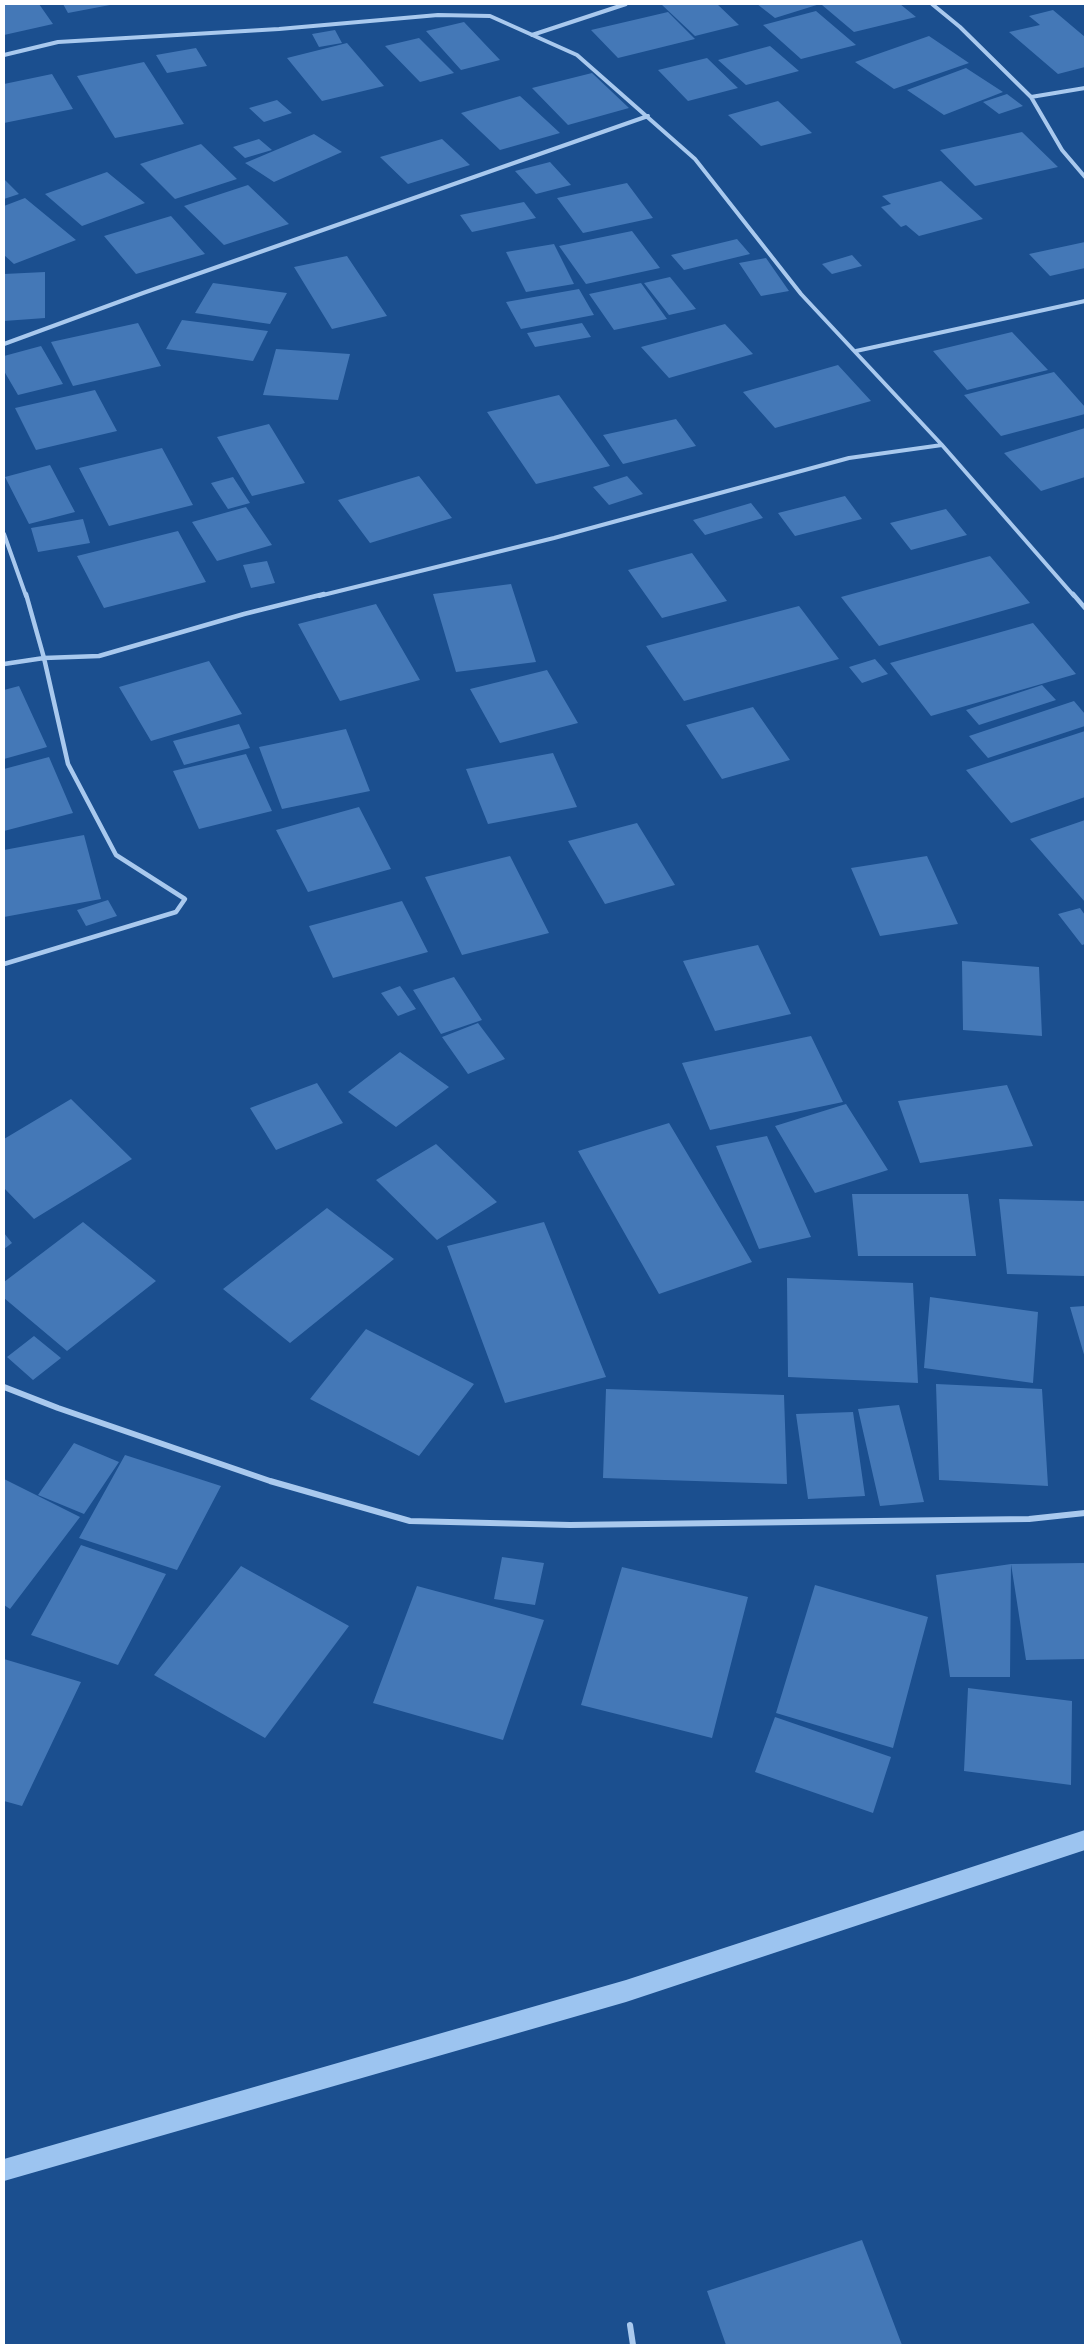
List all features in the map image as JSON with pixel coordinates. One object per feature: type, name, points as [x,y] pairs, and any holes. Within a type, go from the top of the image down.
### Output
[{"type":"street","points":[[532,35],[626,4]]},
{"type":"street","points":[[932,4],[960,27],[1031,97],[1062,150],[1085,178]]},
{"type":"street","points":[[4,55],[58,42],[279,29],[438,15],[490,16],[578,54],[694,159],[801,294],[942,445],[1085,608]]},
{"type":"street","points":[[1031,97],[1047,96],[1085,88]]},
{"type":"street","points":[[4,344],[143,293],[648,116]]},
{"type":"street","points":[[856,351],[1085,300]]},
{"type":"street","points":[[4,664],[44,658],[99,656],[244,614],[554,538],[849,458],[942,445]]},
{"type":"street","points":[[4,534],[34,616],[68,764],[116,855],[185,899],[176,912],[4,964]]},
{"type":"street","points":[[4,1387],[67,1411],[270,1481],[410,1521],[570,1525],[1029,1519],[1085,1513]]},
{"type":"street","points":[[630,2325],[633,2345]]},
{"type":"building","points":[[4,4],[39,4],[53,24],[4,35]]},
{"type":"building","points":[[63,4],[110,4],[110,5],[68,13]]},
{"type":"building","points":[[661,4],[717,4],[739,25],[695,36]]},
{"type":"building","points":[[757,4],[820,4],[775,18]]},
{"type":"building","points":[[900,4],[916,17],[854,32],[822,5]]},
{"type":"building","points":[[1053,10],[1085,37],[1085,67],[1058,74],[1009,32],[1040,25],[1029,16]]},
{"type":"building","points":[[816,11],[856,45],[801,59],[763,25]]},
{"type":"building","points":[[668,12],[695,39],[618,58],[591,30]]},
{"type":"building","points":[[464,22],[500,60],[461,70],[426,31]]},
{"type":"building","points":[[335,30],[342,43],[319,47],[312,34]]},
{"type":"building","points":[[929,36],[969,63],[894,89],[855,62]]},
{"type":"building","points":[[419,38],[454,73],[420,82],[385,46]]},
{"type":"building","points":[[347,43],[384,86],[322,101],[287,58]]},
{"type":"building","points":[[770,46],[799,71],[746,85],[718,60]]},
{"type":"building","points":[[196,48],[207,66],[167,73],[156,55]]},
{"type":"building","points":[[707,58],[738,88],[688,101],[658,70]]},
{"type":"building","points":[[144,62],[184,124],[115,138],[77,76]]},
{"type":"building","points":[[966,68],[1003,92],[944,115],[907,90]]},
{"type":"building","points":[[592,73],[629,108],[568,125],[532,88]]},
{"type":"building","points":[[52,74],[73,109],[4,123],[4,84]]},
{"type":"building","points":[[1007,94],[1023,106],[999,114],[983,102]]},
{"type":"building","points":[[520,96],[560,133],[500,150],[461,113]]},
{"type":"building","points":[[277,100],[292,113],[264,122],[249,108]]},
{"type":"building","points":[[778,101],[812,133],[761,146],[728,115]]},
{"type":"building","points":[[1022,132],[1058,167],[975,186],[940,150]]},
{"type":"building","points":[[314,134],[342,152],[274,182],[245,163]]},
{"type":"building","points":[[259,139],[272,150],[245,158],[233,147]]},
{"type":"building","points":[[442,139],[470,165],[408,184],[380,157]]},
{"type":"building","points":[[201,144],[237,179],[175,199],[140,164]]},
{"type":"building","points":[[550,162],[571,185],[536,194],[515,171]]},
{"type":"building","points":[[107,172],[145,203],[82,226],[45,194]]},
{"type":"building","points":[[4,179],[19,194],[4,199]]},
{"type":"building","points":[[941,181],[983,219],[919,236],[906,225],[901,227],[881,207],[891,204],[882,196]]},
{"type":"building","points":[[627,183],[653,218],[583,233],[557,198]]},
{"type":"building","points":[[248,185],[289,224],[224,245],[184,206]]},
{"type":"building","points":[[25,198],[76,240],[14,264],[4,255],[4,206]]},
{"type":"building","points":[[524,202],[536,218],[472,232],[460,215]]},
{"type":"building","points":[[171,216],[205,254],[136,274],[104,236]]},
{"type":"building","points":[[632,231],[660,268],[586,284],[559,246]]},
{"type":"building","points":[[737,239],[750,254],[684,270],[671,255]]},
{"type":"building","points":[[1085,242],[1085,268],[1050,276],[1029,254]]},
{"type":"building","points":[[554,244],[574,284],[526,292],[506,252]]},
{"type":"building","points":[[852,255],[862,266],[832,274],[822,264]]},
{"type":"building","points":[[347,256],[387,316],[332,329],[294,267]]},
{"type":"building","points":[[766,258],[789,291],[761,296],[739,263]]},
{"type":"building","points":[[45,272],[45,318],[4,321],[4,274]]},
{"type":"building","points":[[670,277],[696,309],[669,315],[644,283]]},
{"type":"building","points":[[213,283],[287,293],[270,324],[195,313]]},
{"type":"building","points":[[641,283],[667,319],[614,330],[589,294]]},
{"type":"building","points":[[579,289],[594,315],[521,329],[506,302]]},
{"type":"building","points":[[182,320],[268,331],[253,361],[166,349]]},
{"type":"building","points":[[138,323],[161,366],[73,386],[51,342]]},
{"type":"building","points":[[582,323],[591,337],[535,347],[527,333]]},
{"type":"building","points":[[725,324],[753,354],[669,378],[641,347]]},
{"type":"building","points":[[1012,332],[1048,370],[967,390],[933,351]]},
{"type":"building","points":[[41,346],[63,384],[18,395],[4,371],[4,356]]},
{"type":"building","points":[[276,349],[350,354],[338,400],[263,395]]},
{"type":"building","points":[[838,365],[871,401],[775,428],[743,392]]},
{"type":"building","points":[[1054,372],[1085,407],[1085,414],[1001,436],[964,395]]},
{"type":"building","points":[[95,390],[117,431],[36,450],[15,408]]},
{"type":"building","points":[[559,395],[610,466],[536,484],[487,412]]},
{"type":"building","points":[[676,419],[696,446],[623,464],[603,435]]},
{"type":"building","points":[[269,424],[305,483],[252,496],[217,437]]},
{"type":"building","points":[[1085,428],[1085,477],[1041,491],[1004,453]]},
{"type":"building","points":[[162,448],[193,505],[109,526],[79,468]]},
{"type":"building","points":[[50,465],[75,512],[29,524],[5,477]]},
{"type":"building","points":[[419,476],[452,518],[370,543],[338,500]]},
{"type":"building","points":[[627,476],[643,494],[609,505],[593,487]]},
{"type":"building","points":[[233,477],[250,503],[228,509],[211,483]]},
{"type":"building","points":[[845,496],[862,519],[795,536],[778,513]]},
{"type":"building","points":[[751,503],[763,518],[705,535],[693,520]]},
{"type":"building","points":[[246,507],[272,545],[217,561],[192,522]]},
{"type":"building","points":[[946,509],[967,535],[911,550],[890,523]]},
{"type":"building","points":[[83,519],[90,543],[38,552],[31,528]]},
{"type":"building","points":[[178,531],[206,582],[104,608],[77,556]]},
{"type":"building","points":[[692,553],[727,601],[662,618],[628,570]]},
{"type":"building","points":[[990,556],[1030,603],[879,646],[841,597]]},
{"type":"building","points":[[267,561],[275,583],[251,588],[243,565]]},
{"type":"building","points":[[511,584],[536,662],[456,672],[433,594]]},
{"type":"building","points":[[376,604],[420,680],[340,701],[298,624]]},
{"type":"building","points":[[799,606],[839,659],[684,701],[646,646]]},
{"type":"building","points":[[1033,623],[1076,674],[931,716],[890,663]]},
{"type":"building","points":[[875,659],[888,674],[862,683],[849,667]]},
{"type":"building","points":[[209,661],[242,714],[151,741],[119,687]]},
{"type":"building","points":[[547,670],[578,723],[500,743],[470,689]]},
{"type":"building","points":[[1042,685],[1056,700],[979,725],[966,710]]},
{"type":"building","points":[[19,686],[47,747],[4,759],[4,690]]},
{"type":"building","points":[[1074,701],[1085,714],[1085,726],[988,758],[969,736]]},
{"type":"building","points":[[753,707],[790,760],[722,779],[686,725]]},
{"type":"building","points":[[239,724],[250,748],[184,765],[173,741]]},
{"type":"building","points":[[346,729],[370,791],[282,809],[259,747]]},
{"type":"building","points":[[1085,731],[1085,797],[1011,823],[966,770]]},
{"type":"building","points":[[553,753],[577,807],[488,824],[466,769]]},
{"type":"building","points":[[246,754],[272,811],[199,829],[173,771]]},
{"type":"building","points":[[49,757],[73,813],[4,831],[4,769]]},
{"type":"building","points":[[359,807],[391,869],[308,892],[276,830]]},
{"type":"building","points":[[1085,820],[1085,902],[1030,839]]},
{"type":"building","points":[[637,823],[675,885],[605,904],[568,841]]},
{"type":"building","points":[[84,835],[101,899],[4,917],[4,850]]},
{"type":"building","points":[[510,856],[549,933],[462,955],[425,877]]},
{"type":"building","points":[[927,856],[958,924],[880,936],[851,868]]},
{"type":"building","points":[[108,900],[117,916],[86,926],[77,910]]},
{"type":"building","points":[[402,901],[428,952],[333,978],[309,926]]},
{"type":"building","points":[[1080,908],[1085,915],[1085,944],[1082,945],[1058,914]]},
{"type":"building","points":[[758,945],[791,1014],[715,1031],[683,961]]},
{"type":"building","points":[[962,961],[1039,967],[1042,1036],[963,1030]]},
{"type":"building","points":[[454,977],[482,1020],[441,1034],[413,990]]},
{"type":"building","points":[[400,986],[416,1009],[398,1016],[381,993]]},
{"type":"building","points":[[478,1023],[505,1059],[468,1074],[442,1037]]},
{"type":"building","points":[[811,1036],[843,1102],[710,1130],[682,1063]]},
{"type":"building","points":[[400,1052],[449,1087],[396,1127],[348,1092]]},
{"type":"building","points":[[317,1083],[343,1123],[276,1150],[250,1108]]},
{"type":"building","points":[[1007,1085],[1033,1146],[920,1163],[898,1101]]},
{"type":"building","points":[[71,1099],[132,1159],[34,1219],[4,1188],[4,1139]]},
{"type":"building","points":[[846,1104],[888,1170],[815,1193],[775,1126]]},
{"type":"building","points":[[669,1123],[752,1262],[659,1294],[578,1151]]},
{"type":"building","points":[[767,1136],[811,1237],[759,1249],[716,1146]]},
{"type":"building","points":[[436,1144],[497,1202],[437,1240],[376,1180]]},
{"type":"building","points":[[852,1194],[968,1194],[976,1256],[858,1256]]},
{"type":"building","points":[[999,1199],[1085,1201],[1085,1276],[1007,1274]]},
{"type":"building","points":[[327,1208],[394,1259],[290,1343],[223,1289]]},
{"type":"building","points":[[83,1222],[156,1281],[67,1351],[4,1298],[4,1282]]},
{"type":"building","points":[[544,1222],[606,1377],[505,1403],[447,1246]]},
{"type":"building","points":[[4,1233],[12,1243],[4,1249]]},
{"type":"building","points":[[787,1278],[913,1283],[918,1383],[788,1377]]},
{"type":"building","points":[[930,1297],[1038,1312],[1033,1383],[924,1368]]},
{"type":"building","points":[[1085,1306],[1085,1358],[1070,1307]]},
{"type":"building","points":[[366,1329],[474,1384],[419,1456],[310,1399]]},
{"type":"building","points":[[34,1336],[61,1358],[33,1380],[7,1357]]},
{"type":"building","points":[[936,1384],[1042,1389],[1048,1486],[939,1480]]},
{"type":"building","points":[[606,1389],[784,1395],[787,1484],[603,1478]]},
{"type":"building","points":[[899,1405],[924,1502],[880,1506],[858,1409]]},
{"type":"building","points":[[853,1412],[865,1496],[808,1499],[796,1414]]},
{"type":"building","points":[[74,1443],[119,1462],[84,1514],[38,1495]]},
{"type":"building","points":[[125,1455],[221,1486],[177,1570],[79,1538]]},
{"type":"building","points":[[4,1479],[80,1517],[10,1609],[4,1605]]},
{"type":"building","points":[[81,1545],[166,1574],[118,1665],[31,1635]]},
{"type":"building","points":[[502,1557],[544,1563],[535,1605],[494,1599]]},
{"type":"building","points":[[1085,1563],[1085,1659],[1026,1660],[1011,1564]]},
{"type":"building","points":[[1011,1564],[1010,1677],[950,1677],[936,1575]]},
{"type":"building","points":[[241,1566],[349,1626],[265,1738],[154,1675]]},
{"type":"building","points":[[622,1567],[748,1597],[712,1738],[581,1705]]},
{"type":"building","points":[[815,1585],[928,1617],[893,1748],[776,1713]]},
{"type":"building","points":[[417,1586],[544,1620],[503,1740],[373,1703]]},
{"type":"building","points":[[4,1659],[81,1682],[22,1806],[4,1801]]},
{"type":"building","points":[[968,1688],[1072,1701],[1071,1785],[964,1771]]},
{"type":"building","points":[[775,1717],[891,1757],[873,1813],[755,1772]]},
{"type":"building","points":[[862,2240],[902,2345],[726,2345],[707,2291]]},
{"type":"waterway","points":[[4,2170],[626,1991],[1085,1840]]}]
